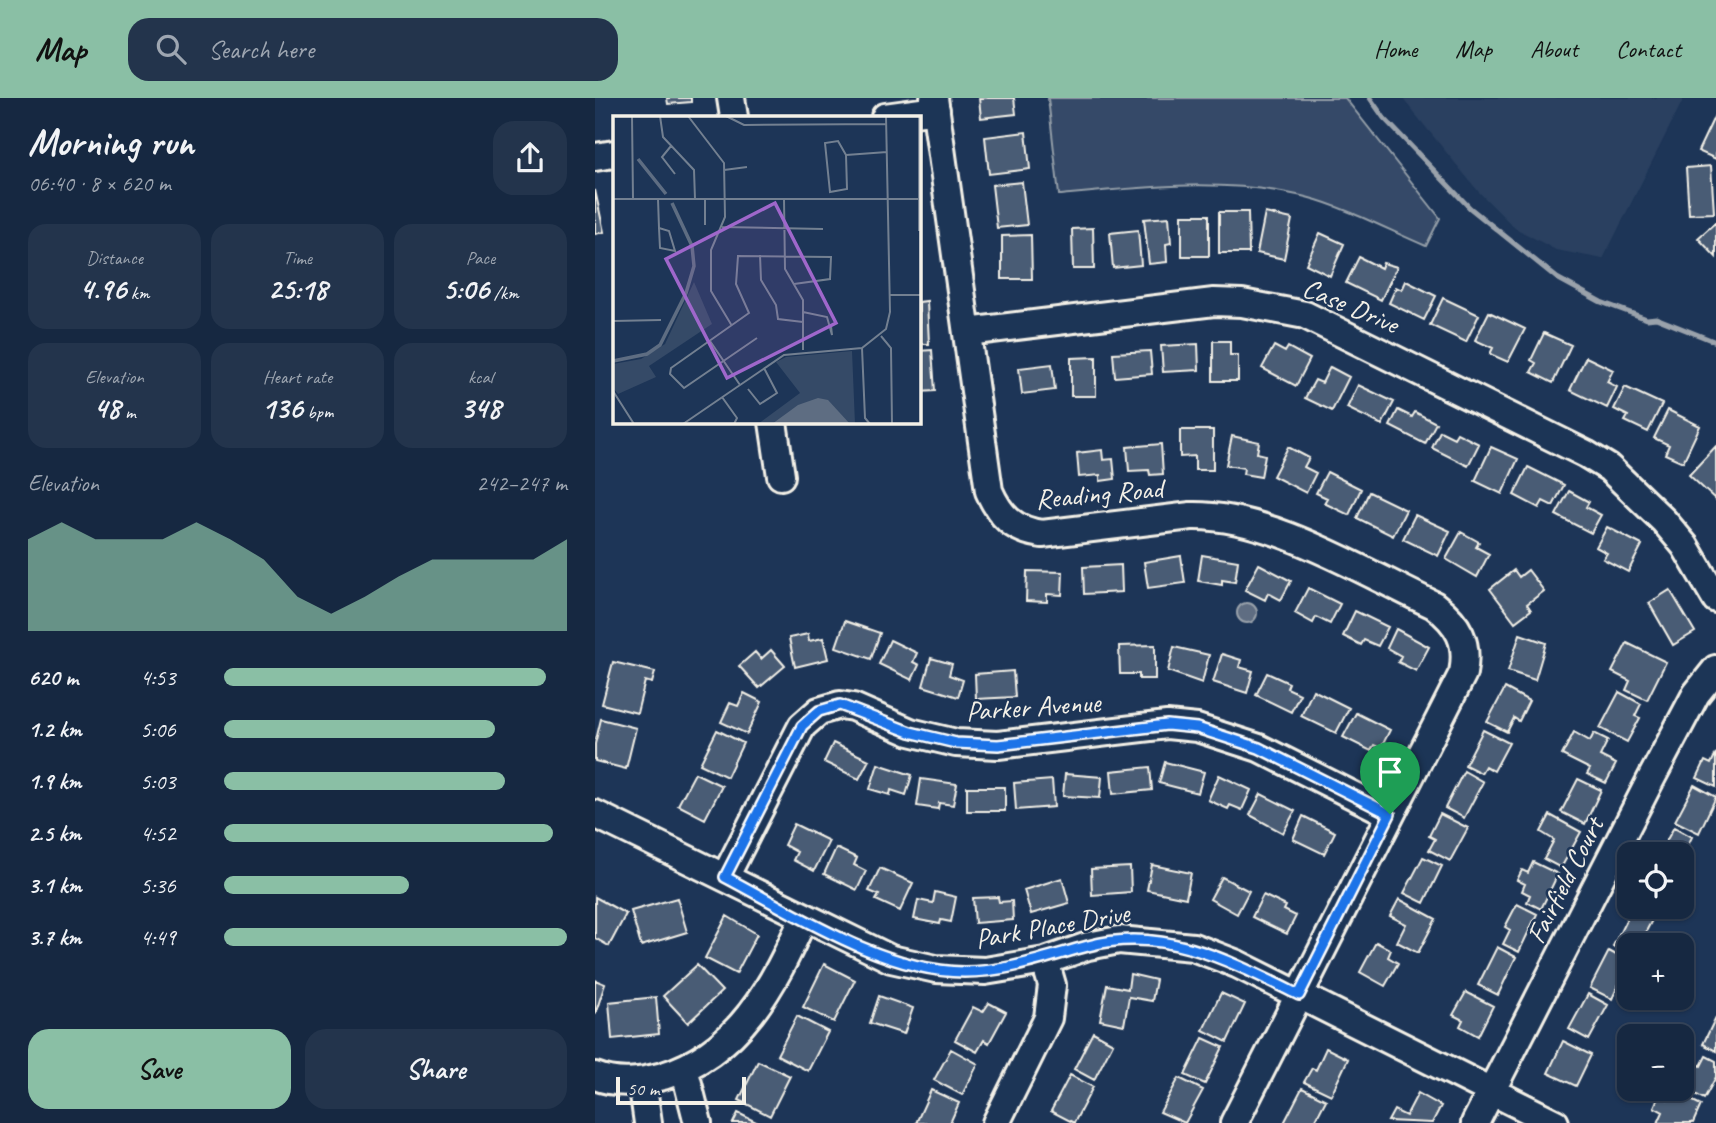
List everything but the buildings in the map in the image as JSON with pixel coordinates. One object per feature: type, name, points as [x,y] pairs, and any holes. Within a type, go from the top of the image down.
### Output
[{"type":"street","points":[[731,98],[734,116]]},
{"type":"street","points":[[889,116],[935,104]]},
{"type":"street","name":"Reading Road","points":[[935,104],[989,491],[996,507],[1011,524],[1042,534],[1134,521],[1215,515],[1262,526],[1434,605],[1447,615],[1466,644],[1463,673],[1390,814]]},
{"type":"street","points":[[595,156],[613,154]]},
{"type":"street","name":"Case Drive","points":[[967,332],[1214,302],[1242,303],[1305,315],[1586,454],[1609,468],[1664,521],[1685,546],[1716,599]]},
{"type":"street","points":[[773,424],[781,476]]},
{"type":"street","name":"Fairfield Court","points":[[1475,1123],[1657,767],[1696,694],[1716,669]]},
{"type":"street","name":"Parker Avenue","points":[[725,877],[802,726],[819,711],[840,705],[910,732],[956,743],[998,745],[1167,725],[1197,728],[1259,748],[1390,814]]},
{"type":"street","name":"Park Place Drive","points":[[595,814],[891,959],[936,969],[985,971],[1045,961],[1088,946],[1119,940],[1193,947],[1299,995],[1555,1123]]},
{"type":"street","points":[[1234,1123],[1390,814]]},
{"type":"street","points":[[595,1076],[618,1082],[642,1081],[684,1068],[729,1040],[755,1009],[784,962],[804,918]]},
{"type":"street","points":[[996,1123],[1048,1018],[1052,985],[1045,961]]},
{"type":"street","points":[[684,1068],[698,1123]]},
{"type":"street","points":[[642,1081],[647,1123]]},
{"type":"shaded area","points":[[1048,98],[1345,98],[1440,218],[1426,246],[1336,207],[1276,191],[1214,185],[1059,195]]},
{"type":"shaded area","points":[[1402,98],[1684,98],[1603,259],[1556,250],[1515,228],[1478,191]]},
{"type":"shaded area","points":[[1247,603],[1254,606],[1257,613],[1254,620],[1247,623],[1240,620],[1237,613],[1240,606]]},
{"type":"waterway","points":[[1370,98],[1384,118],[1470,208],[1557,278],[1601,302],[1647,319],[1656,318],[1716,342]]},
{"type":"route","points":[[840,705],[853,707],[910,732],[956,743],[998,745],[1167,725],[1197,728],[1230,736],[1259,748],[1390,814],[1299,995],[1237,964],[1193,947],[1159,942],[1119,940],[1088,946],[1045,961],[985,971],[936,969],[891,959],[872,951],[725,877],[802,726],[819,711],[840,705]]}]
